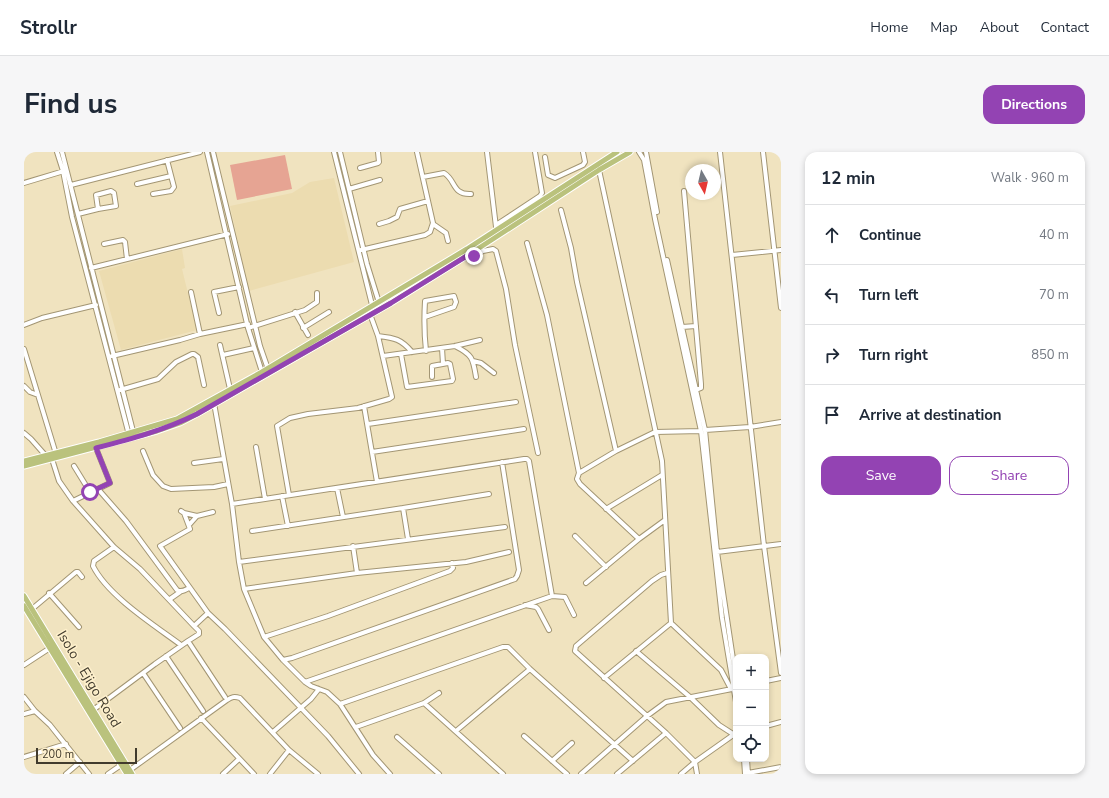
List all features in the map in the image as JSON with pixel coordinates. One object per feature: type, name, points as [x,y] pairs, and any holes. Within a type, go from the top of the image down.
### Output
[{"type":"main road","points":[[24,461],[132,435],[157,431],[180,423],[230,389],[268,369],[496,231],[617,152]]},
{"type":"main road","points":[[213,402],[264,377],[381,309],[470,254],[599,170],[630,152]]},
{"type":"main road","points":[[24,466],[96,448],[132,435]]},
{"type":"main road","name":"Isolo - Ejigo Road","points":[[24,596],[130,773]]},
{"type":"main road","points":[[24,606],[121,765],[130,773]]},
{"type":"street","points":[[57,152],[71,185],[114,355],[120,390]]},
{"type":"street","points":[[62,152],[72,217],[87,270],[108,357],[120,390],[132,435]]},
{"type":"street","points":[[71,185],[200,152]]},
{"type":"street","points":[[207,152],[248,326],[262,372]]},
{"type":"street","points":[[213,152],[255,325],[268,369]]},
{"type":"street","points":[[289,495],[277,426],[290,418],[364,406],[392,397],[384,356],[372,314],[372,306],[334,152]]},
{"type":"street","points":[[340,152],[363,250],[381,309]]},
{"type":"street","points":[[360,168],[378,163],[378,152]]},
{"type":"street","points":[[358,251],[425,235],[430,232],[433,224],[417,152]]},
{"type":"street","points":[[488,152],[496,231]]},
{"type":"street","points":[[496,225],[540,196],[542,193],[535,152]]},
{"type":"street","points":[[545,157],[548,175],[555,178],[583,165],[585,162],[583,152]]},
{"type":"street","points":[[639,152],[644,160],[651,188],[696,390],[703,430],[722,600],[733,662]]},
{"type":"street","points":[[646,152],[666,269],[703,430],[733,692]]},
{"type":"street","points":[[720,152],[750,427],[781,673]]},
{"type":"street","points":[[763,152],[781,308]]},
{"type":"street","points":[[153,194],[173,190],[174,187],[168,160]]},
{"type":"street","points":[[24,183],[65,170]]},
{"type":"street","points":[[599,170],[662,461],[670,623],[721,670],[732,689]]},
{"type":"street","points":[[423,177],[444,173],[448,175],[454,187],[461,194],[471,194]]},
{"type":"street","points":[[137,184],[171,176]]},
{"type":"street","points":[[349,189],[380,180]]},
{"type":"street","points":[[78,214],[98,210],[116,206],[113,192],[111,191],[96,195],[98,210]]},
{"type":"street","points":[[684,191],[701,386],[701,388],[696,390]]},
{"type":"street","points":[[379,224],[397,217],[400,209],[428,201]]},
{"type":"street","points":[[561,210],[571,248],[577,282],[616,451]]},
{"type":"street","points":[[433,224],[446,233],[448,241]]},
{"type":"street","points":[[87,270],[232,234]]},
{"type":"street","points":[[104,244],[123,240],[125,242],[127,259]]},
{"type":"street","points":[[527,243],[547,315],[580,472]]},
{"type":"street","points":[[470,254],[472,257],[493,248],[496,251],[506,289],[515,345],[538,453]]},
{"type":"street","points":[[732,255],[781,250]]},
{"type":"street","points":[[219,313],[214,292],[239,286]]},
{"type":"street","points":[[191,292],[200,334]]},
{"type":"street","points":[[108,357],[200,334],[255,325],[305,310],[317,302],[317,293]]},
{"type":"street","points":[[425,317],[454,307],[456,302],[454,296],[426,300],[425,317],[423,322],[426,351]]},
{"type":"street","points":[[24,325],[42,318],[96,305]]},
{"type":"street","points":[[295,312],[308,335]]},
{"type":"street","points":[[303,328],[329,312]]},
{"type":"street","points":[[682,327],[696,326]]},
{"type":"street","points":[[378,336],[397,339],[405,344],[412,352]]},
{"type":"street","points":[[384,356],[426,351],[480,340]]},
{"type":"street","points":[[220,345],[230,389]]},
{"type":"street","points":[[455,346],[462,350],[473,361],[481,363],[494,373]]},
{"type":"street","points":[[223,355],[254,348]]},
{"type":"street","points":[[442,348],[444,364]]},
{"type":"street","points":[[24,349],[56,454]]},
{"type":"street","points":[[120,390],[158,380],[176,362],[192,354],[198,357],[204,385]]},
{"type":"street","points":[[401,354],[407,387],[452,380],[451,366],[448,363],[432,366],[432,377]]},
{"type":"street","points":[[473,361],[476,377]]},
{"type":"street","points":[[24,386],[30,392],[38,396]]},
{"type":"street","points":[[213,402],[232,504],[244,589],[264,637],[283,660],[305,682],[327,692],[340,704],[373,755],[390,774]]},
{"type":"street","points":[[368,424],[516,402]]},
{"type":"street","points":[[364,406],[377,482]]},
{"type":"street","points":[[639,539],[578,482],[577,476],[580,472],[616,451],[655,432],[750,427],[781,422]]},
{"type":"street","points":[[372,452],[524,429]]},
{"type":"street","points":[[24,433],[46,456]]},
{"type":"street","points":[[256,446],[265,499]]},
{"type":"street","points":[[73,501],[110,483],[96,448]]},
{"type":"street","points":[[143,451],[153,475],[162,486],[171,489],[214,487],[228,484]]},
{"type":"street","points":[[52,459],[59,481],[73,501],[114,547],[140,569],[170,599],[200,633],[93,710]]},
{"type":"street","points":[[194,463],[223,459]]},
{"type":"street","points":[[232,504],[527,459],[529,462],[552,596]]},
{"type":"street","points":[[283,660],[366,632],[517,576],[519,570],[502,462]]},
{"type":"street","points":[[74,466],[90,492]]},
{"type":"street","points":[[606,509],[662,475]]},
{"type":"street","points":[[338,488],[342,517]]},
{"type":"street","points":[[98,489],[126,521],[180,592]]},
{"type":"street","points":[[252,531],[489,494]]},
{"type":"street","points":[[282,496],[288,526]]},
{"type":"street","points":[[403,508],[408,539]]},
{"type":"street","points":[[213,512],[197,516],[183,512],[189,525],[189,530],[160,546],[208,613],[328,736],[359,774]]},
{"type":"street","points":[[189,525],[197,516]]},
{"type":"street","points":[[586,583],[639,539],[665,520]]},
{"type":"street","points":[[239,562],[505,527]]},
{"type":"street","points":[[575,536],[606,567]]},
{"type":"street","points":[[717,552],[781,544]]},
{"type":"street","points":[[353,546],[357,573]]},
{"type":"street","points":[[114,547],[94,561],[92,566],[109,588],[124,602],[181,646]]},
{"type":"street","points":[[244,589],[357,573],[470,562],[509,552]]},
{"type":"street","points":[[264,637],[328,616],[442,574],[452,570],[454,566],[452,563]]},
{"type":"street","points":[[32,609],[76,572],[78,572],[82,577]]},
{"type":"street","points":[[667,573],[656,578],[576,646],[575,651],[666,733],[695,762],[697,774]]},
{"type":"street","points":[[170,599],[189,588]]},
{"type":"street","points":[[50,593],[79,627]]},
{"type":"street","points":[[305,682],[552,596],[565,597],[574,615]]},
{"type":"street","points":[[524,605],[538,609],[549,630]]},
{"type":"street","points":[[194,626],[208,613]]},
{"type":"street","points":[[604,678],[670,623]]},
{"type":"street","points":[[188,641],[225,697]]},
{"type":"street","points":[[340,704],[503,647],[508,647],[633,761]]},
{"type":"street","points":[[24,665],[50,648]]},
{"type":"street","points":[[636,651],[690,697],[719,725],[733,733]]},
{"type":"street","points":[[166,656],[202,711]]},
{"type":"street","points":[[456,731],[530,668]]},
{"type":"street","points":[[143,673],[180,728]]},
{"type":"street","points":[[769,681],[781,678]]},
{"type":"street","points":[[273,732],[312,699],[319,689]]},
{"type":"street","points":[[581,774],[647,716],[666,702],[732,689]]},
{"type":"street","points":[[356,727],[424,703],[439,693]]},
{"type":"street","points":[[130,773],[201,718],[232,697],[236,696],[240,698],[289,750],[318,774]]},
{"type":"street","points":[[24,697],[35,711],[50,725],[89,774]]},
{"type":"street","points":[[424,703],[503,774]]},
{"type":"street","points":[[24,714],[35,711]]},
{"type":"street","points":[[201,718],[254,774]]},
{"type":"street","points":[[769,725],[781,722]]},
{"type":"street","points":[[617,774],[666,733]]},
{"type":"street","points":[[681,774],[695,762],[733,735]]},
{"type":"street","points":[[524,736],[567,774]]},
{"type":"street","points":[[397,737],[439,774]]},
{"type":"street","points":[[552,761],[572,743]]},
{"type":"street","points":[[24,757],[66,744]]},
{"type":"street","points":[[270,774],[289,750]]},
{"type":"street","points":[[223,774],[239,759]]},
{"type":"street","points":[[66,774],[80,762]]},
{"type":"street","points":[[745,762],[747,774]]},
{"type":"street","points":[[747,762],[747,774]]},
{"type":"street","points":[[108,774],[121,765]]},
{"type":"street","points":[[747,774],[781,767]]},
{"type":"shaded area","points":[[285,155],[292,189],[237,200],[230,165]]},
{"type":"shaded area","points":[[334,178],[354,262],[249,291],[230,206],[292,193],[310,182]]},
{"type":"shaded area","points":[[182,249],[185,268],[182,269],[197,330],[121,350],[99,271]]},
{"type":"route","points":[[90,492],[110,483],[96,448],[180,423],[264,377],[289,361],[381,309],[470,254],[472,257],[474,256]]}]
